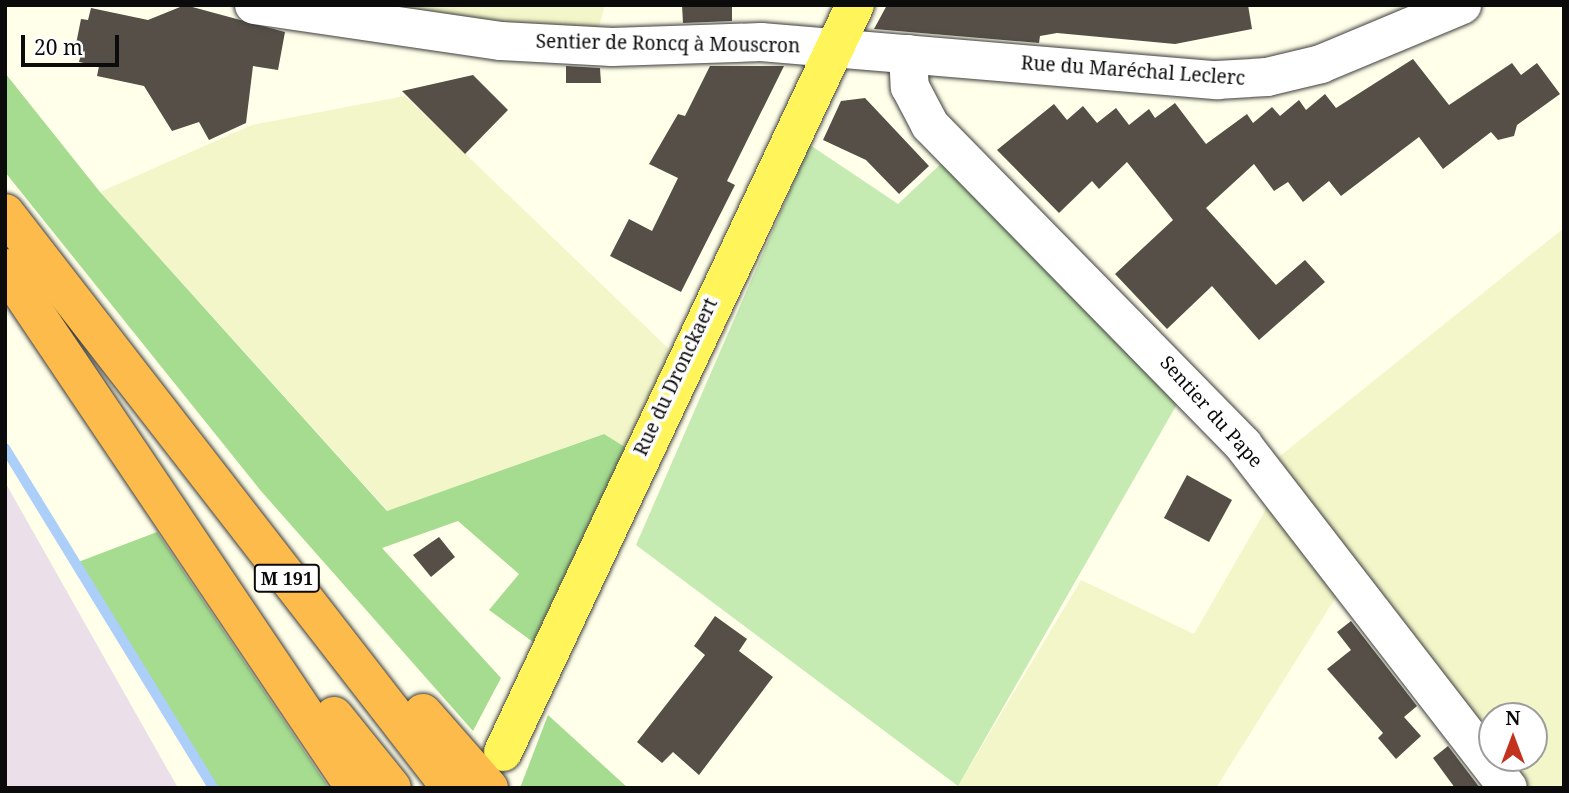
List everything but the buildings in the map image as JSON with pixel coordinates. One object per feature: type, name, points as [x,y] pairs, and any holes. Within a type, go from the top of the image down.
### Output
[{"type":"highway","name":"M 191","points":[[5,213],[451,788]]},
{"type":"highway","name":"M 191","points":[[5,268],[207,560],[392,788]]},
{"type":"highway","points":[[128,374],[489,788]]},
{"type":"highway","points":[[207,560],[355,788]]},
{"type":"main road","name":"Rue du Dronckaert","points":[[503,752],[855,5]]},
{"type":"street","name":"Sentier de Roncq à Mouscron","points":[[254,5],[500,41],[833,48]]},
{"type":"street","name":"Rue du Maréchal Leclerc","points":[[833,48],[1258,78],[1340,58],[1462,5]]},
{"type":"street","name":"Sentier du Pape","points":[[908,54],[910,87],[930,125],[1243,445],[1508,788]]},
{"type":"shaded area","points":[[5,482],[178,788],[5,788]]},
{"type":"green space","points":[[333,5],[605,5],[598,30],[566,35]]},
{"type":"green space","points":[[5,73],[100,192],[387,511],[604,434],[625,447],[533,642],[489,610],[519,574],[458,521],[382,548],[501,678],[473,731],[261,491],[5,172]]},
{"type":"green space","points":[[405,96],[670,350],[625,447],[603,434],[388,511],[100,192],[252,125]]},
{"type":"green space","points":[[810,145],[898,204],[945,160],[1184,392],[958,786],[636,545]]},
{"type":"green space","points":[[1564,228],[1564,788],[1509,788],[1497,772],[1548,772],[1548,702],[1478,702],[1478,746],[1270,464]]},
{"type":"green space","points":[[1273,497],[1341,589],[1216,788],[958,786],[1081,580],[1194,634]]},
{"type":"green space","points":[[157,532],[329,788],[213,788],[73,564]]},
{"type":"green space","points":[[548,715],[628,788],[520,788]]},
{"type":"waterway","points":[[5,448],[213,788]]}]
